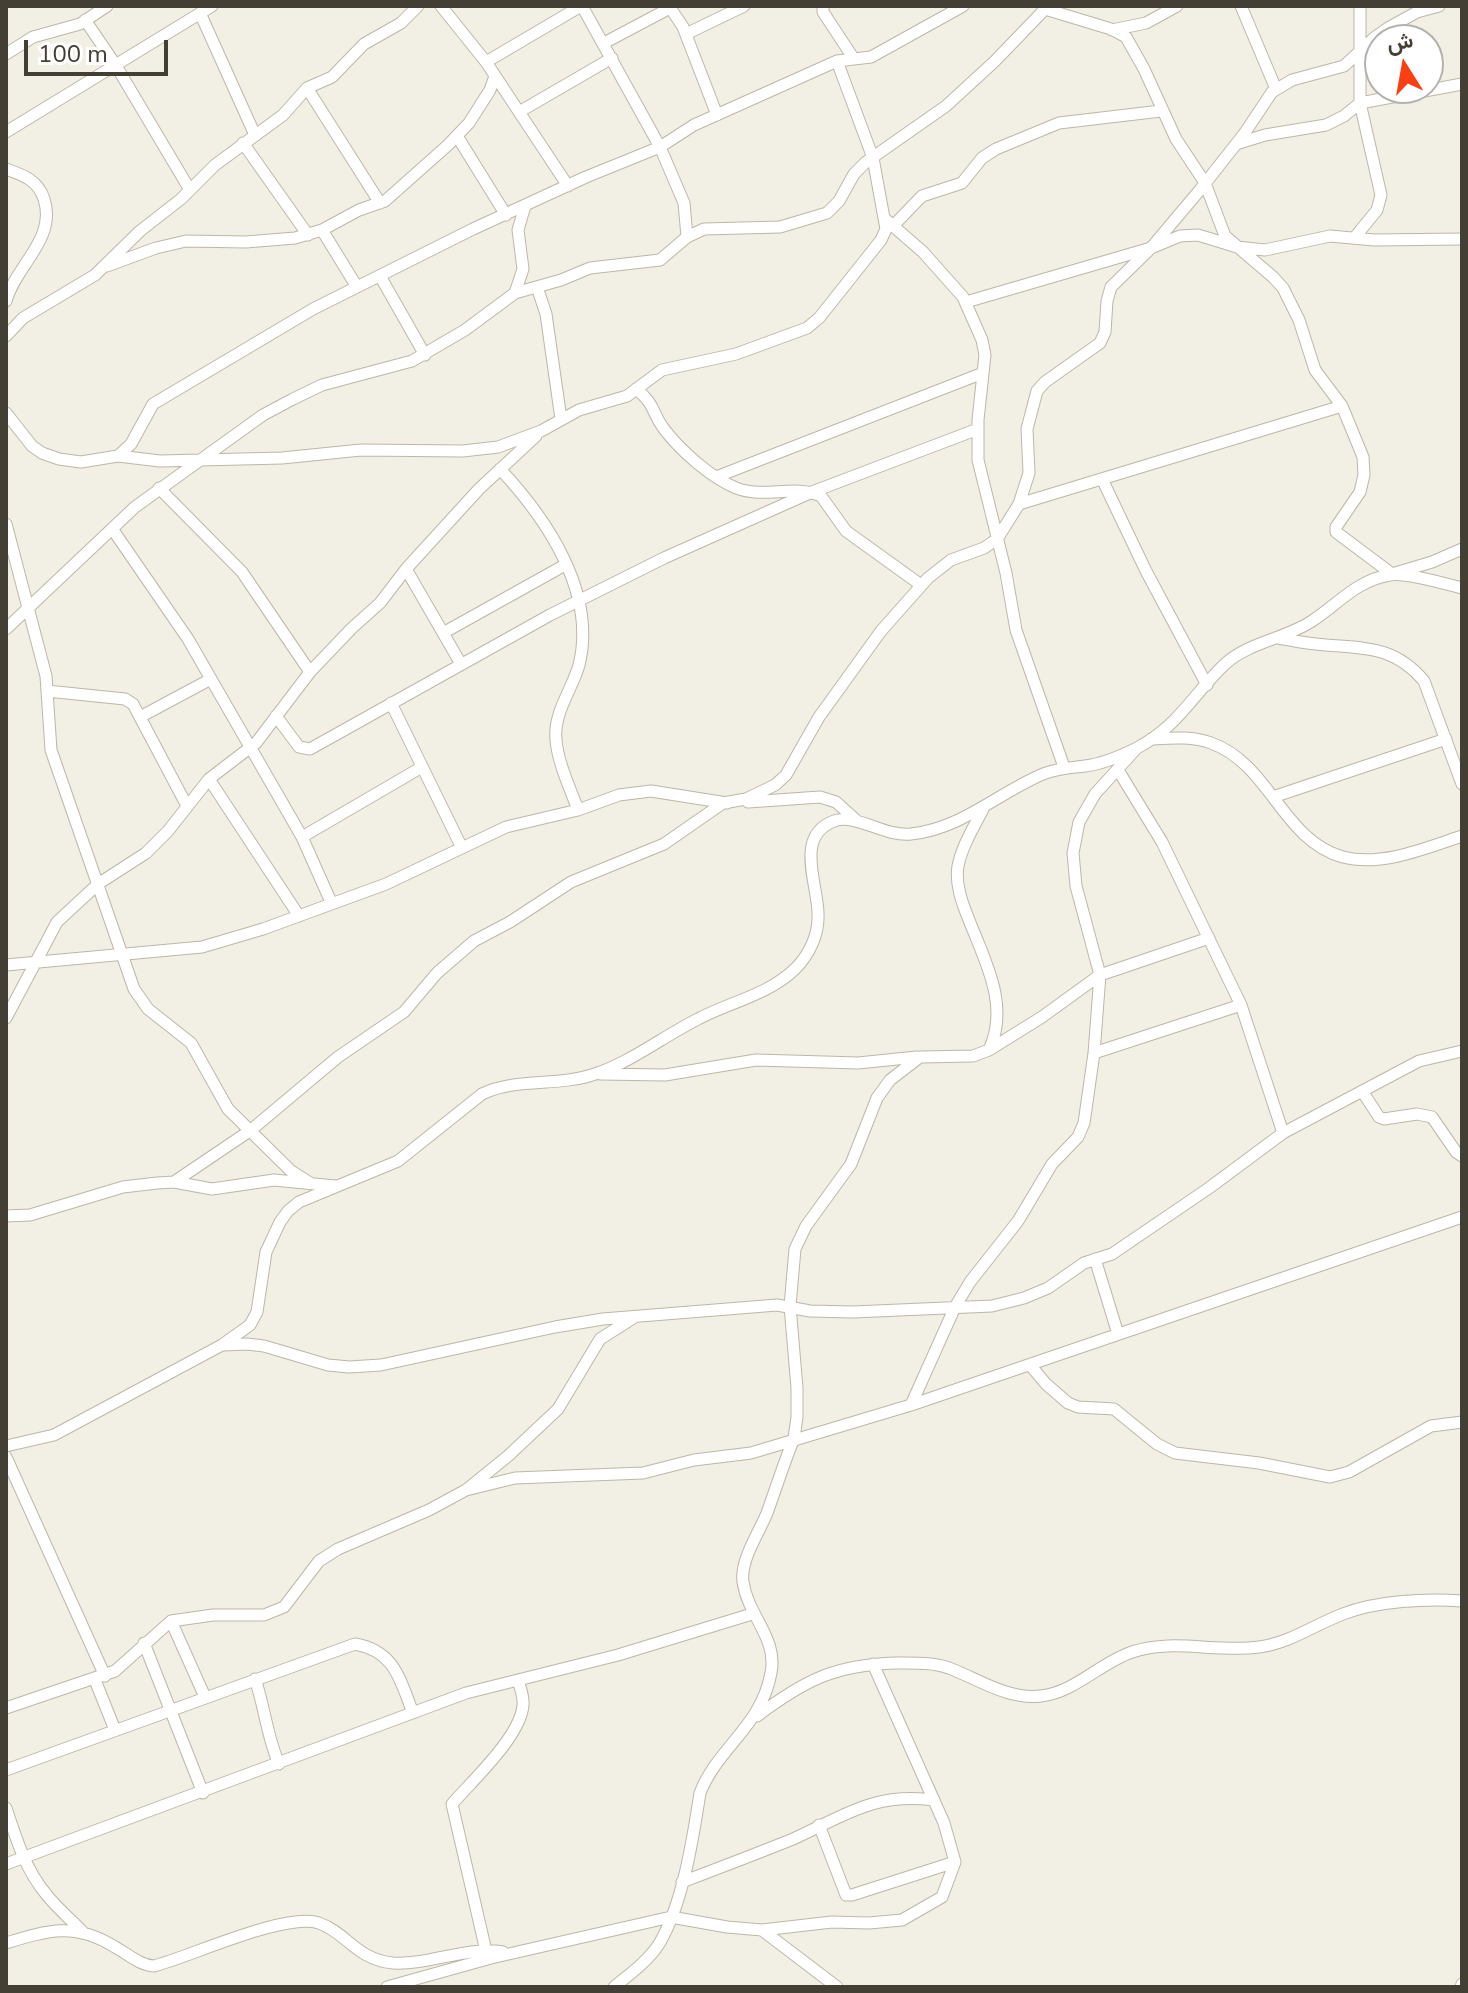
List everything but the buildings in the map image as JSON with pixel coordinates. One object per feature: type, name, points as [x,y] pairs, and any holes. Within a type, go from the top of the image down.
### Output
[{"type":"street","points":[[6,54],[33,37],[76,26],[107,6]]},
{"type":"street","points":[[6,132],[212,6]]},
{"type":"street","points":[[6,336],[23,318],[87,281],[215,165],[283,115],[307,88],[332,77],[364,44],[401,23],[418,6]]},
{"type":"street","points":[[441,6],[486,62],[568,186]]},
{"type":"street","points":[[486,62],[582,6],[660,147],[684,203],[687,237]]},
{"type":"street","points":[[686,34],[744,6]]},
{"type":"street","points":[[823,6],[823,12],[854,59]]},
{"type":"street","points":[[118,456],[131,444],[147,413],[162,397],[313,309],[525,206],[660,147],[686,129],[717,115],[837,61],[871,57],[963,6]]},
{"type":"street","points":[[1112,30],[1146,23],[1177,6]]},
{"type":"street","points":[[1241,6],[1276,89]]},
{"type":"street","points":[[1355,237],[1377,210],[1381,195],[1360,103],[1360,6]]},
{"type":"street","points":[[174,1182],[251,1130],[338,1057],[404,1012],[437,973],[474,941],[510,922],[571,882],[664,844],[723,803],[759,794],[786,775],[819,717],[881,631],[921,585],[951,560],[984,548],[997,539],[1019,504],[1029,473],[1027,429],[1037,391],[1100,343],[1105,332],[1111,287],[1151,248],[1236,144],[1276,89],[1292,80],[1344,66],[1374,38],[1406,17],[1439,6]]},
{"type":"street","points":[[604,43],[670,7],[686,34],[717,115]]},
{"type":"street","points":[[6,629],[135,507],[263,415],[293,399],[322,385],[425,355],[515,293],[590,268],[660,260],[687,237],[704,229],[780,227],[822,215],[832,209],[854,174],[946,106],[1045,7],[1126,37],[1176,139],[1205,183],[1225,236],[1283,288],[1299,320],[1315,370],[1342,406],[1363,457],[1364,475],[1360,492],[1335,531],[1392,574],[1462,588]]},
{"type":"street","points":[[200,13],[255,135]]},
{"type":"street","points":[[85,20],[115,64],[190,190]]},
{"type":"street","points":[[519,112],[612,58]]},
{"type":"street","points":[[837,61],[873,158],[889,222],[923,252],[966,302],[982,340],[985,355],[978,460],[1016,630],[1064,767]]},
{"type":"street","points":[[103,268],[156,248],[186,241],[277,241],[308,235],[380,203],[457,136],[484,101],[495,76]]},
{"type":"street","points":[[1444,87],[1462,84]]},
{"type":"street","points":[[1444,87],[1462,94]]},
{"type":"street","points":[[307,88],[380,203]]},
{"type":"street","points":[[1236,144],[1265,135],[1326,125],[1364,102]]},
{"type":"street","points":[[6,413],[32,446],[42,453],[81,462],[118,456],[145,461],[282,458],[361,450],[463,451],[507,445],[579,410],[620,399],[662,370],[736,354],[811,325],[881,240],[889,222],[922,196],[962,183],[982,158],[996,149],[1059,123],[1161,111]]},
{"type":"street","points":[[457,136],[506,215]]},
{"type":"street","points":[[243,143],[308,235]]},
{"type":"street","points":[[6,169],[35,183],[41,190],[49,219],[46,231],[13,282],[6,301]]},
{"type":"street","points":[[515,293],[523,269],[518,230],[525,206]]},
{"type":"street","points":[[322,230],[357,287]]},
{"type":"street","points":[[966,302],[1151,248],[1180,236],[1198,235],[1237,247],[1270,250],[1323,237],[1462,239]]},
{"type":"street","points":[[380,276],[425,355]]},
{"type":"street","points":[[537,287],[546,314],[561,419]]},
{"type":"street","points":[[716,477],[983,373]]},
{"type":"street","points":[[636,389],[650,400],[665,430],[716,477],[754,493],[812,492],[821,496],[846,531],[921,585]]},
{"type":"street","points":[[1019,504],[1342,406]]},
{"type":"street","points":[[276,716],[299,747],[310,749],[579,599],[812,492],[978,429]]},
{"type":"street","points":[[6,1018],[57,922],[98,884],[146,853],[168,831],[209,779],[250,748],[310,672],[380,603],[406,569],[500,469],[541,431]]},
{"type":"street","points":[[500,469],[532,505],[558,547],[579,599],[583,641],[578,666],[556,719],[556,740],[578,810]]},
{"type":"street","points":[[1102,479],[1146,571],[1207,685]]},
{"type":"street","points":[[159,488],[242,572],[310,672]]},
{"type":"street","points":[[6,524],[16,571],[40,646],[51,750],[134,989],[148,1009],[191,1043],[228,1109],[291,1171],[310,1183]]},
{"type":"street","points":[[113,530],[188,639],[302,837],[331,902]]},
{"type":"street","points":[[6,965],[202,947],[386,884],[506,827],[643,791],[723,803],[820,797],[836,802],[856,820],[882,832],[909,835],[946,826],[984,808],[1018,786],[1064,767],[1087,766],[1137,747],[1182,715],[1238,654],[1312,621],[1341,596],[1365,583],[1462,549]]},
{"type":"street","points":[[443,633],[565,565]]},
{"type":"street","points":[[406,569],[461,664]]},
{"type":"street","points":[[1277,638],[1370,647],[1414,669],[1424,681],[1462,784]]},
{"type":"street","points":[[140,717],[211,679]]},
{"type":"street","points":[[47,691],[125,699],[133,704],[187,806]]},
{"type":"street","points":[[391,703],[462,848]]},
{"type":"street","points":[[1150,739],[1187,738],[1212,743],[1254,771],[1293,824],[1314,844],[1344,857],[1378,858],[1412,853],[1462,836]]},
{"type":"street","points":[[1273,797],[1446,739]]},
{"type":"street","points":[[911,1405],[955,1307],[985,1259],[1034,1198],[1052,1164],[1078,1137],[1087,1107],[1100,975],[1076,886],[1073,853],[1079,822],[1095,794],[1137,747]]},
{"type":"street","points":[[302,837],[422,767]]},
{"type":"street","points":[[1118,770],[1162,842],[1241,1005],[1283,1133]]},
{"type":"street","points":[[209,779],[299,916]]},
{"type":"street","points":[[984,808],[963,851],[957,879],[964,908],[997,999],[996,1035],[989,1050]]},
{"type":"street","points":[[595,1074],[700,1018],[773,985],[796,967],[806,957],[817,929],[810,846],[819,831],[835,821],[856,820]]},
{"type":"street","points":[[6,1446],[54,1435],[222,1345],[250,1325],[257,1312],[266,1252],[280,1222],[299,1202],[398,1161],[482,1094],[493,1089],[509,1084],[565,1080],[595,1074],[665,1075],[756,1060],[858,1063],[973,1056],[989,1050],[1042,1017],[1100,975],[1209,938]]},
{"type":"street","points":[[1094,1053],[1241,1005]]},
{"type":"street","points":[[222,1345],[264,1346],[328,1365],[349,1367],[381,1365],[555,1327],[637,1316],[777,1305],[810,1311],[853,1312],[992,1306],[1048,1288],[1084,1263],[1112,1254],[1283,1133],[1419,1061],[1462,1051]]},
{"type":"street","points":[[756,1716],[771,1674],[772,1662],[768,1639],[752,1614],[742,1572],[794,1438],[797,1388],[790,1306],[792,1263],[799,1237],[851,1164],[877,1098],[890,1080],[920,1057]]},
{"type":"street","points":[[1362,1091],[1379,1117],[1384,1119],[1417,1114],[1432,1117],[1462,1156]]},
{"type":"street","points":[[6,1216],[30,1215],[123,1187],[174,1182],[212,1189],[274,1180],[340,1187]]},
{"type":"street","points":[[466,1490],[515,1478],[643,1473],[694,1460],[751,1453],[911,1405],[1462,1217]]},
{"type":"street","points":[[1095,1259],[1118,1334]]},
{"type":"street","points":[[6,1708],[100,1678],[124,1664],[171,1621],[213,1615],[252,1617],[276,1612],[291,1600],[319,1561],[338,1549],[429,1510],[466,1490],[508,1456],[558,1409],[600,1339],[637,1316]]},
{"type":"street","points":[[1030,1365],[1068,1403],[1123,1413],[1157,1444],[1175,1453],[1259,1463],[1321,1476],[1339,1476],[1349,1472],[1431,1426],[1462,1422]]},
{"type":"street","points":[[6,1457],[100,1678],[115,1730]]},
{"type":"street","points":[[614,1987],[645,1961],[659,1944],[671,1917],[705,1780],[756,1716],[782,1697],[823,1676],[841,1669],[873,1664],[916,1663],[946,1667],[997,1690],[1037,1697],[1072,1686],[1112,1661],[1148,1648],[1262,1647],[1377,1604],[1462,1601]]},
{"type":"street","points":[[6,1864],[466,1693],[618,1655],[752,1614]]},
{"type":"street","points":[[171,1621],[205,1697]]},
{"type":"street","points":[[144,1643],[203,1793]]},
{"type":"street","points":[[6,1770],[355,1644],[379,1651],[390,1662],[413,1713]]},
{"type":"street","points":[[387,1987],[671,1917],[762,1930],[832,1922],[869,1923],[902,1920],[942,1897],[955,1862],[944,1823],[873,1664]]},
{"type":"street","points":[[255,1679],[265,1708],[269,1740],[279,1764]]},
{"type":"street","points":[[486,1951],[452,1804],[484,1771],[518,1723],[523,1707],[518,1680]]},
{"type":"street","points":[[682,1882],[795,1838],[878,1801],[907,1797],[934,1800]]},
{"type":"street","points":[[6,1808],[23,1858],[47,1896],[82,1931]]},
{"type":"street","points":[[819,1825],[846,1895],[955,1862]]},
{"type":"street","points":[[6,1943],[52,1931],[82,1931],[94,1934],[147,1966],[278,1925],[306,1920],[329,1928],[356,1950],[390,1963],[410,1963],[486,1951],[511,1954]]},
{"type":"street","points":[[762,1930],[837,1987]]}]
